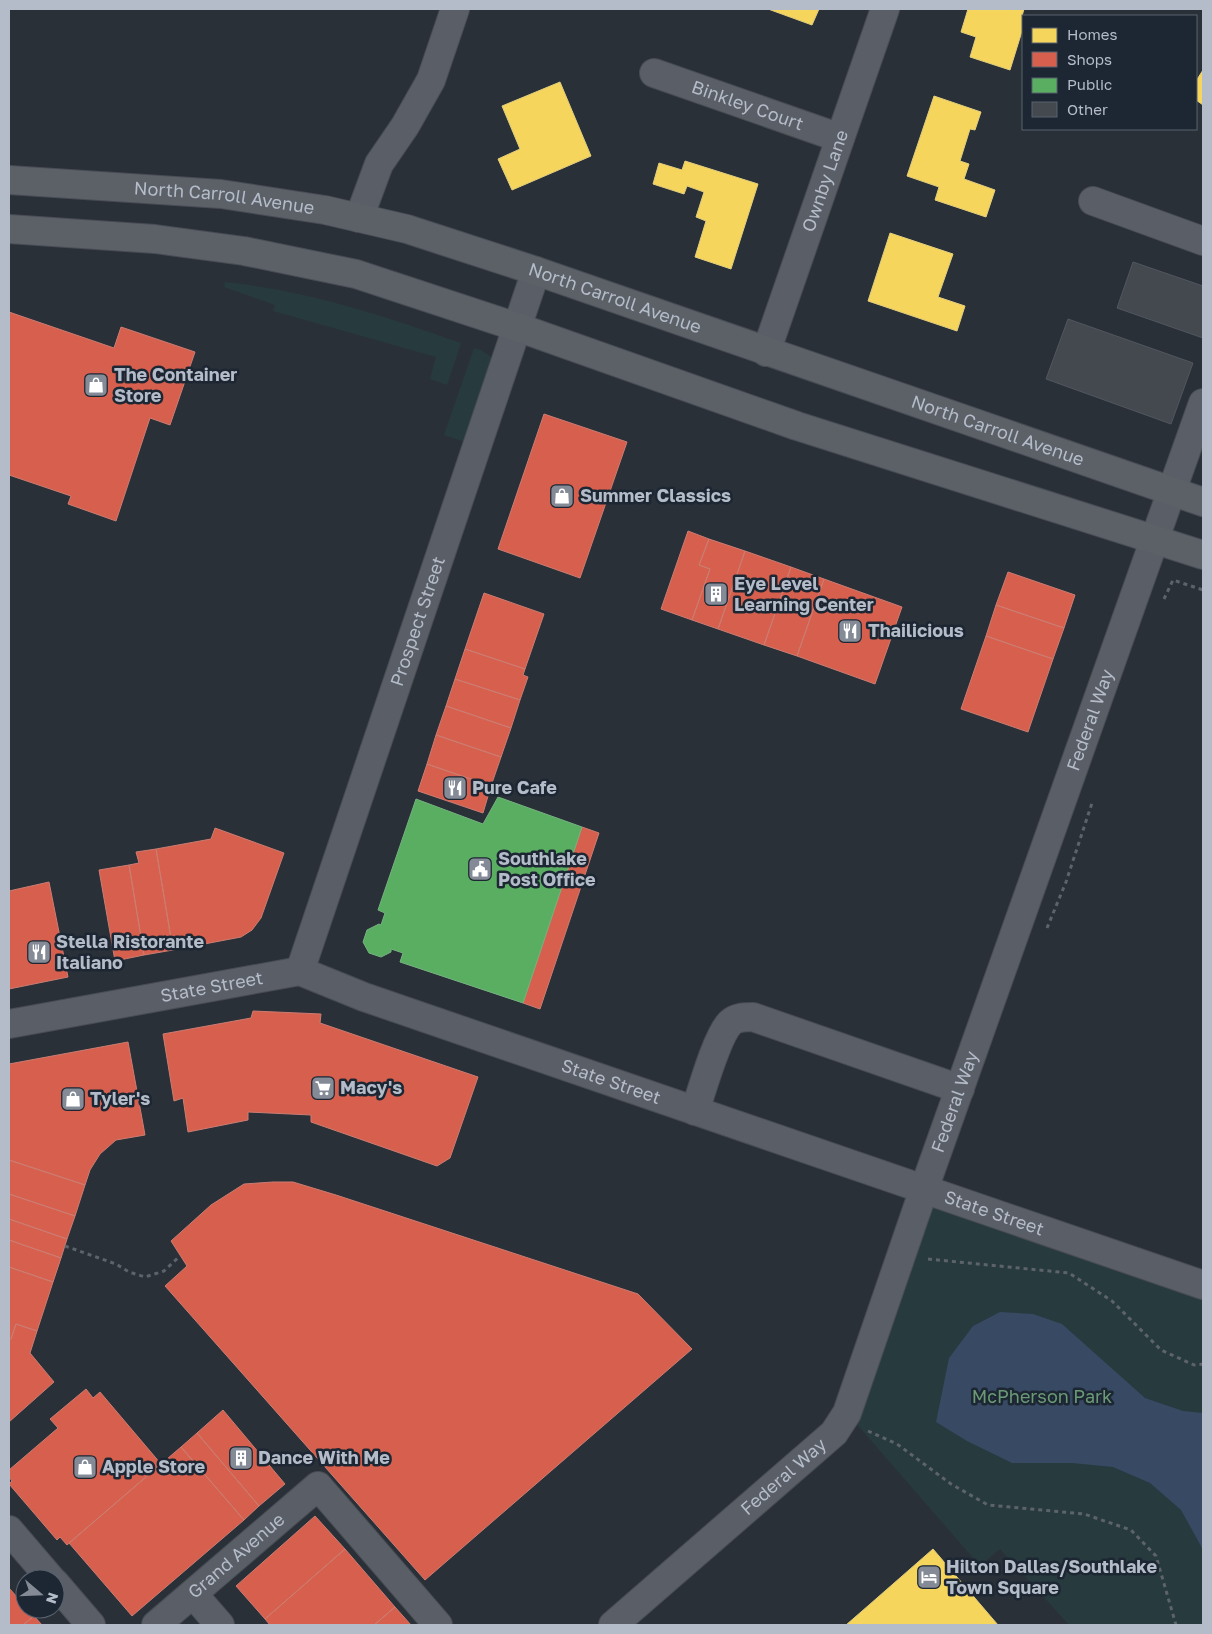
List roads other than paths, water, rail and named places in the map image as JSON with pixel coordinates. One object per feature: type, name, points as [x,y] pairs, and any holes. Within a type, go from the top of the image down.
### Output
[{"type":"main road","name":"North Carroll Avenue","points":[[14,182],[221,194],[325,210],[407,229],[536,271],[1203,502]]},
{"type":"main road","points":[[9,230],[155,238],[244,251],[356,274],[517,327],[797,426],[1203,555]]},
{"type":"street","points":[[359,218],[379,164],[405,126],[431,80],[454,9]]},
{"type":"street","name":"Ownby Lane","points":[[766,352],[885,9]]},
{"type":"street","name":"Binkley Court","points":[[654,73],[840,138]]},
{"type":"street","points":[[1093,201],[1203,241]]},
{"type":"street","name":"Prospect Street","points":[[300,971],[536,271]]},
{"type":"street","name":"Federal Way","points":[[613,1625],[834,1433],[847,1413],[924,1189],[1203,403]]},
{"type":"street","name":"State Street","points":[[9,1024],[300,971],[364,997],[1203,1285]]},
{"type":"street","points":[[695,1110],[723,1033],[731,1021],[741,1017],[752,1017],[960,1090]]},
{"type":"street","name":"Grand Avenue","points":[[156,1625],[318,1486],[438,1625]]},
{"type":"street","points":[[9,1530],[42,1569]]},
{"type":"street","points":[[193,1594],[220,1625]]},
{"type":"street","points":[[65,1595],[91,1625]]},
{"type":"water","points":[[1000,1312],[1033,1314],[1062,1324],[1145,1398],[1183,1411],[1203,1413],[1203,1553],[1181,1510],[1150,1483],[1113,1467],[1072,1463],[1012,1463],[967,1441],[936,1422],[949,1358],[973,1326]]},
{"type":"place","name":"The Container Store","points":[[96,385]]},
{"type":"place","name":"Summer Classics","points":[[562,496]]},
{"type":"place","name":"Eye Level Learning Center","points":[[716,594]]},
{"type":"place","name":"Thailicious","points":[[850,631]]},
{"type":"place","name":"Pure Cafe","points":[[455,788]]},
{"type":"place","name":"Southlake Post Office","points":[[480,869]]},
{"type":"place","name":"Stella Ristorante Italiano","points":[[39,952]]},
{"type":"place","name":"Macy's","points":[[323,1088]]},
{"type":"place","name":"Tyler's","points":[[73,1099]]},
{"type":"place","name":"Dance With Me","points":[[241,1458]]},
{"type":"place","name":"Apple Store","points":[[85,1467]]},
{"type":"place","name":"Hilton Dallas/Southlake Town Square","points":[[929,1577]]},
{"type":"park label","name":"McPherson Park","points":[[1042,1397]]}]
